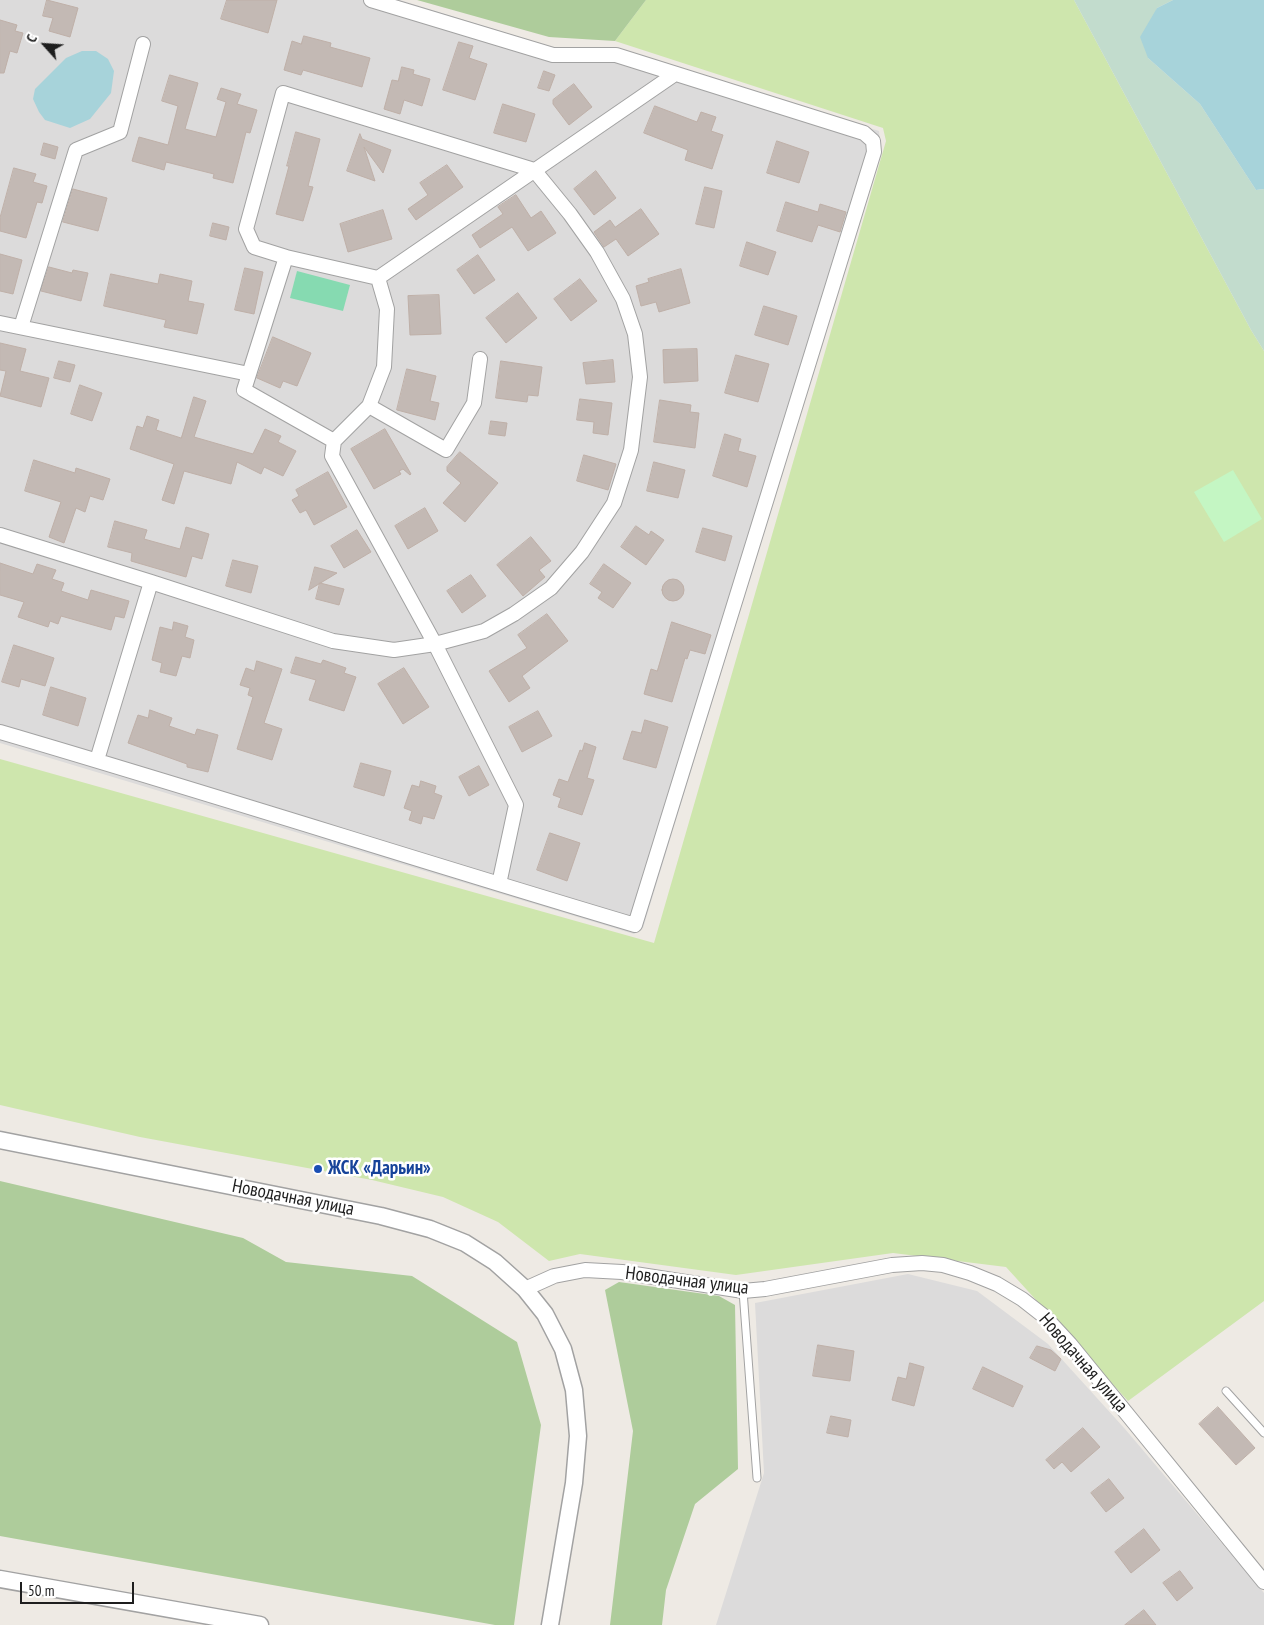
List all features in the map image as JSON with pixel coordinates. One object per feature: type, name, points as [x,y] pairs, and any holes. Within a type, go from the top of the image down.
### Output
[{"type":"street","points":[[0,732],[635,925],[874,152],[873,141],[864,134],[616,55],[553,55],[371,0]]},
{"type":"street","points":[[21,327],[76,150],[120,132],[143,44]]},
{"type":"street","points":[[0,536],[151,582],[333,641],[394,650],[435,644],[484,631],[514,614],[551,588],[582,552],[614,503],[631,450],[640,377],[635,334],[623,299],[597,252],[570,214],[534,170],[283,93],[246,229],[254,247],[286,257],[378,278],[534,170],[675,74]]},
{"type":"street","points":[[286,257],[244,390],[334,441]]},
{"type":"street","points":[[378,278],[387,309],[384,367],[369,406],[334,441],[332,456],[435,644],[516,806],[499,884]]},
{"type":"street","points":[[0,323],[249,374]]},
{"type":"street","points":[[369,406],[446,450],[474,403],[480,359]]},
{"type":"street","points":[[97,760],[151,582]]},
{"type":"street","name":"Новодачная улица","points":[[0,1140],[381,1216],[430,1229],[465,1243],[495,1262],[525,1289],[554,1276],[585,1270],[622,1272],[743,1291],[765,1289],[892,1265],[922,1263],[943,1265],[970,1273],[997,1284],[1022,1299],[1045,1317],[1070,1344],[1264,1582]]},
{"type":"street","points":[[525,1289],[545,1314],[563,1349],[574,1390],[578,1436],[574,1483],[550,1625]]},
{"type":"street","points":[[0,1579],[260,1625]]},
{"type":"lane","points":[[743,1291],[757,1478]]},
{"type":"lane","points":[[1226,1391],[1264,1433]]},
{"type":"shaded area","points":[[0,0],[400,0],[552,47],[615,47],[879,131],[881,150],[643,928],[634,934],[0,743]]},
{"type":"shaded area","points":[[908,1274],[977,1291],[1048,1344],[1125,1429],[1264,1593],[1264,1625],[716,1625],[764,1473],[755,1303]]},
{"type":"green space","points":[[417,0],[646,0],[615,41],[549,37]]},
{"type":"green space","points":[[646,0],[1074,0],[1264,351],[1264,1301],[1128,1401],[1006,1267],[893,1253],[736,1275],[580,1254],[549,1261],[498,1222],[443,1197],[372,1180],[140,1137],[0,1105],[0,759],[654,943],[886,141],[883,128],[615,41]]},
{"type":"green space","points":[[1074,0],[1173,0],[1157,8],[1148,58],[1200,104],[1256,190],[1264,189],[1264,351],[1251,330]]},
{"type":"green space","points":[[297,271],[350,285],[343,311],[290,298]]},
{"type":"green space","points":[[1233,470],[1262,519],[1224,542],[1194,492]]},
{"type":"green space","points":[[0,1181],[243,1238],[286,1262],[412,1276],[517,1342],[541,1425],[514,1625],[495,1625],[0,1536]]},
{"type":"green space","points":[[619,1282],[719,1296],[735,1305],[738,1469],[695,1504],[666,1590],[662,1625],[610,1625],[633,1431],[605,1290]]},
{"type":"water","points":[[1173,0],[1264,0],[1264,189],[1256,190],[1200,104],[1148,58],[1140,37],[1157,8]]},
{"type":"water","points":[[82,51],[96,51],[108,59],[114,71],[111,93],[90,119],[70,128],[45,120],[33,99],[35,89],[66,58]]},
{"type":"building","points":[[47,0],[78,8],[70,37],[49,31],[53,18],[43,16]]},
{"type":"building","points":[[227,0],[277,0],[268,33],[221,19]]},
{"type":"building","points":[[0,20],[17,25],[15,31],[23,33],[17,53],[10,51],[4,73],[0,73]]},
{"type":"building","points":[[304,36],[331,43],[330,47],[370,58],[362,87],[303,70],[301,75],[284,70],[292,41],[301,44]]},
{"type":"building","points":[[459,42],[473,46],[469,58],[487,64],[475,100],[443,90]]},
{"type":"building","points":[[402,67],[414,70],[413,74],[430,79],[422,106],[404,100],[400,114],[384,109],[392,80],[398,81]]},
{"type":"building","points":[[544,71],[555,75],[549,91],[538,88]]},
{"type":"building","points":[[170,75],[198,83],[185,129],[216,137],[226,102],[217,99],[221,88],[241,94],[237,104],[257,110],[250,133],[246,132],[233,183],[213,178],[214,174],[166,162],[164,170],[132,161],[139,137],[168,145],[178,106],[162,101]]},
{"type":"building","points":[[574,84],[592,107],[569,125],[553,104],[553,100]]},
{"type":"building","points":[[503,104],[535,114],[526,142],[494,133]]},
{"type":"building","points":[[655,106],[697,122],[701,112],[716,117],[711,131],[723,135],[712,169],[685,160],[688,150],[644,133]]},
{"type":"building","points":[[296,132],[320,139],[308,186],[313,187],[303,221],[276,214]]},
{"type":"building","points":[[360,134],[362,139],[391,150],[383,173],[364,147],[375,181],[347,171]]},
{"type":"building","points":[[777,141],[809,152],[799,183],[767,173]]},
{"type":"building","points":[[44,143],[58,147],[55,159],[41,155]]},
{"type":"building","points":[[447,165],[463,187],[416,220],[408,209],[428,195],[420,183]]},
{"type":"building","points":[[14,168],[36,174],[33,182],[47,186],[42,203],[37,202],[26,238],[0,231],[0,218]]},
{"type":"building","points":[[596,171],[616,198],[594,215],[574,189]]},
{"type":"building","points":[[705,187],[722,191],[714,228],[696,224]]},
{"type":"building","points":[[73,189],[107,198],[98,231],[63,222]]},
{"type":"building","points":[[516,195],[531,218],[541,211],[556,233],[528,251],[512,227],[480,248],[472,235],[503,214],[498,207]]},
{"type":"building","points":[[786,202],[818,212],[820,204],[846,212],[840,232],[818,225],[812,242],[777,231]]},
{"type":"building","points":[[641,209],[659,234],[628,256],[616,239],[604,247],[594,232],[610,220],[615,227]]},
{"type":"building","points":[[383,210],[392,239],[348,252],[340,224]]},
{"type":"building","points":[[213,223],[229,227],[226,240],[210,236]]},
{"type":"building","points":[[747,242],[776,252],[768,275],[740,266]]},
{"type":"building","points":[[0,254],[22,260],[13,294],[0,291]]},
{"type":"building","points":[[478,255],[495,280],[474,294],[457,270]]},
{"type":"building","points":[[49,267],[72,273],[73,270],[88,273],[81,301],[41,291]]},
{"type":"building","points":[[245,268],[263,272],[254,314],[235,310]]},
{"type":"building","points":[[681,269],[690,303],[659,312],[656,302],[641,306],[636,286],[649,282],[648,279]]},
{"type":"building","points":[[111,274],[158,284],[160,274],[192,281],[188,301],[204,304],[197,334],[164,327],[166,320],[104,306]]},
{"type":"building","points":[[580,279],[597,301],[571,321],[554,299]]},
{"type":"building","points":[[518,293],[537,318],[506,343],[486,318]]},
{"type":"building","points":[[439,295],[441,334],[410,335],[408,296]]},
{"type":"building","points":[[764,306],[797,316],[788,345],[755,335]]},
{"type":"building","points":[[273,337],[311,353],[297,386],[283,381],[280,388],[257,378]]},
{"type":"building","points":[[0,343],[26,349],[20,371],[49,378],[41,407],[0,396],[6,371],[0,370]]},
{"type":"building","points":[[697,349],[698,381],[664,383],[663,350]]},
{"type":"building","points":[[736,355],[769,364],[758,402],[725,393]]},
{"type":"building","points":[[613,360],[615,382],[586,384],[583,363]]},
{"type":"building","points":[[59,361],[75,365],[70,382],[54,378]]},
{"type":"building","points":[[501,361],[542,367],[538,396],[528,395],[527,402],[496,398]]},
{"type":"building","points":[[407,369],[436,376],[430,401],[439,403],[435,420],[397,410]]},
{"type":"building","points":[[80,385],[102,393],[92,421],[71,414]]},
{"type":"building","points":[[194,397],[206,401],[194,437],[253,454],[265,429],[281,436],[278,442],[296,451],[283,476],[264,467],[261,474],[237,462],[231,484],[184,471],[174,504],[162,500],[174,464],[130,449],[137,426],[143,428],[147,416],[159,420],[156,430],[181,438]]},
{"type":"building","points":[[580,399],[612,403],[608,435],[593,433],[594,422],[577,420]]},
{"type":"building","points":[[660,400],[691,405],[690,412],[699,413],[695,448],[654,442]]},
{"type":"building","points":[[491,421],[507,423],[505,436],[489,434]]},
{"type":"building","points":[[385,429],[411,474],[403,469],[399,471],[401,474],[374,489],[351,449]]},
{"type":"building","points":[[725,434],[741,439],[738,451],[756,456],[747,487],[713,476]]},
{"type":"building","points":[[460,452],[498,483],[465,522],[443,503],[461,483],[447,471],[447,467]]},
{"type":"building","points":[[584,455],[616,464],[608,490],[577,481]]},
{"type":"building","points":[[34,460],[75,473],[76,468],[110,479],[103,500],[90,496],[85,512],[76,508],[64,543],[49,537],[61,502],[25,491]]},
{"type":"building","points":[[654,462],[685,470],[678,498],[647,491]]},
{"type":"building","points":[[328,472],[347,507],[314,525],[306,510],[300,513],[292,500],[299,496],[296,490]]},
{"type":"building","points":[[425,508],[438,531],[408,549],[395,526]]},
{"type":"building","points":[[115,521],[147,530],[144,539],[180,549],[186,527],[209,534],[202,559],[192,556],[186,577],[131,561],[132,553],[108,547]]},
{"type":"building","points":[[636,526],[649,535],[651,531],[664,540],[646,565],[621,547]]},
{"type":"building","points":[[703,528],[732,536],[725,561],[696,552]]},
{"type":"building","points":[[357,530],[371,552],[344,568],[331,546]]},
{"type":"building","points":[[531,537],[551,561],[539,570],[545,577],[523,596],[497,565]]},
{"type":"building","points":[[233,560],[258,566],[251,593],[226,586]]},
{"type":"building","points":[[0,563],[33,574],[37,564],[56,570],[52,579],[64,583],[61,591],[88,600],[91,590],[129,601],[124,618],[115,616],[111,630],[61,616],[58,624],[50,621],[48,627],[18,617],[24,602],[0,595]]},
{"type":"building","points":[[604,564],[631,583],[613,608],[598,598],[602,592],[590,584]]},
{"type":"building","points":[[315,567],[337,573],[309,590]]},
{"type":"building","points":[[471,575],[486,596],[462,613],[447,591]]},
{"type":"building","points":[[673,579],[681,582],[684,590],[681,598],[673,601],[665,598],[662,590],[665,582]]},
{"type":"building","points":[[320,583],[344,589],[339,605],[316,599]]},
{"type":"building","points":[[547,614],[568,641],[522,676],[530,688],[509,702],[489,671],[527,648],[518,635]]},
{"type":"building","points":[[174,622],[188,626],[185,637],[194,640],[190,658],[182,656],[176,676],[160,672],[162,663],[152,660],[160,627],[172,630]]},
{"type":"building","points":[[672,622],[711,635],[705,654],[690,650],[687,659],[685,658],[672,702],[644,694],[651,669],[657,671]]},
{"type":"building","points":[[14,645],[54,658],[45,686],[21,679],[19,687],[2,682]]},
{"type":"building","points":[[296,657],[321,664],[323,660],[346,668],[344,673],[356,677],[344,711],[309,700],[316,680],[291,673]]},
{"type":"building","points":[[257,661],[282,669],[264,723],[282,729],[272,760],[237,749],[253,697],[248,695],[250,688],[240,685],[246,668],[254,671]]},
{"type":"building","points":[[404,668],[429,707],[403,724],[378,684]]},
{"type":"building","points":[[51,687],[86,698],[78,726],[43,715]]},
{"type":"building","points":[[150,710],[172,718],[169,726],[195,735],[197,729],[218,735],[208,772],[187,767],[187,764],[128,743],[138,715],[148,718]]},
{"type":"building","points":[[538,711],[552,736],[522,752],[509,727]]},
{"type":"building","points":[[645,720],[668,727],[656,768],[623,759],[632,731],[641,733]]},
{"type":"building","points":[[585,743],[596,747],[587,778],[594,780],[582,815],[558,807],[561,798],[553,795],[559,779],[568,782],[580,750],[582,751]]},
{"type":"building","points":[[361,763],[391,771],[384,796],[354,787]]},
{"type":"building","points":[[479,766],[489,785],[469,796],[459,777]]},
{"type":"building","points":[[421,781],[436,786],[434,793],[442,796],[434,819],[423,816],[421,824],[409,820],[412,811],[404,808],[412,785],[419,787]]},
{"type":"building","points":[[550,833],[580,843],[567,881],[537,870]]},
{"type":"building","points":[[818,1345],[854,1351],[850,1381],[813,1376]]},
{"type":"building","points":[[1037,1346],[1051,1350],[1061,1359],[1055,1371],[1030,1358]]},
{"type":"building","points":[[910,1363],[924,1367],[914,1406],[892,1400],[898,1377],[906,1379]]},
{"type":"building","points":[[983,1367],[1023,1386],[1013,1407],[973,1389]]},
{"type":"building","points":[[1218,1407],[1255,1448],[1236,1465],[1199,1424]]},
{"type":"building","points":[[831,1416],[851,1420],[848,1437],[827,1433]]},
{"type":"building","points":[[1083,1428],[1100,1447],[1071,1472],[1062,1462],[1054,1469],[1046,1460]]},
{"type":"building","points":[[1109,1479],[1124,1498],[1106,1512],[1091,1493]]},
{"type":"building","points":[[1144,1529],[1160,1550],[1131,1573],[1115,1552]]},
{"type":"building","points":[[1180,1571],[1193,1588],[1177,1601],[1163,1583]]},
{"type":"building","points":[[1144,1610],[1156,1625],[1125,1625]]},
{"type":"place","name":"ЖСК «Дарьин»","points":[[318,1169]]}]
